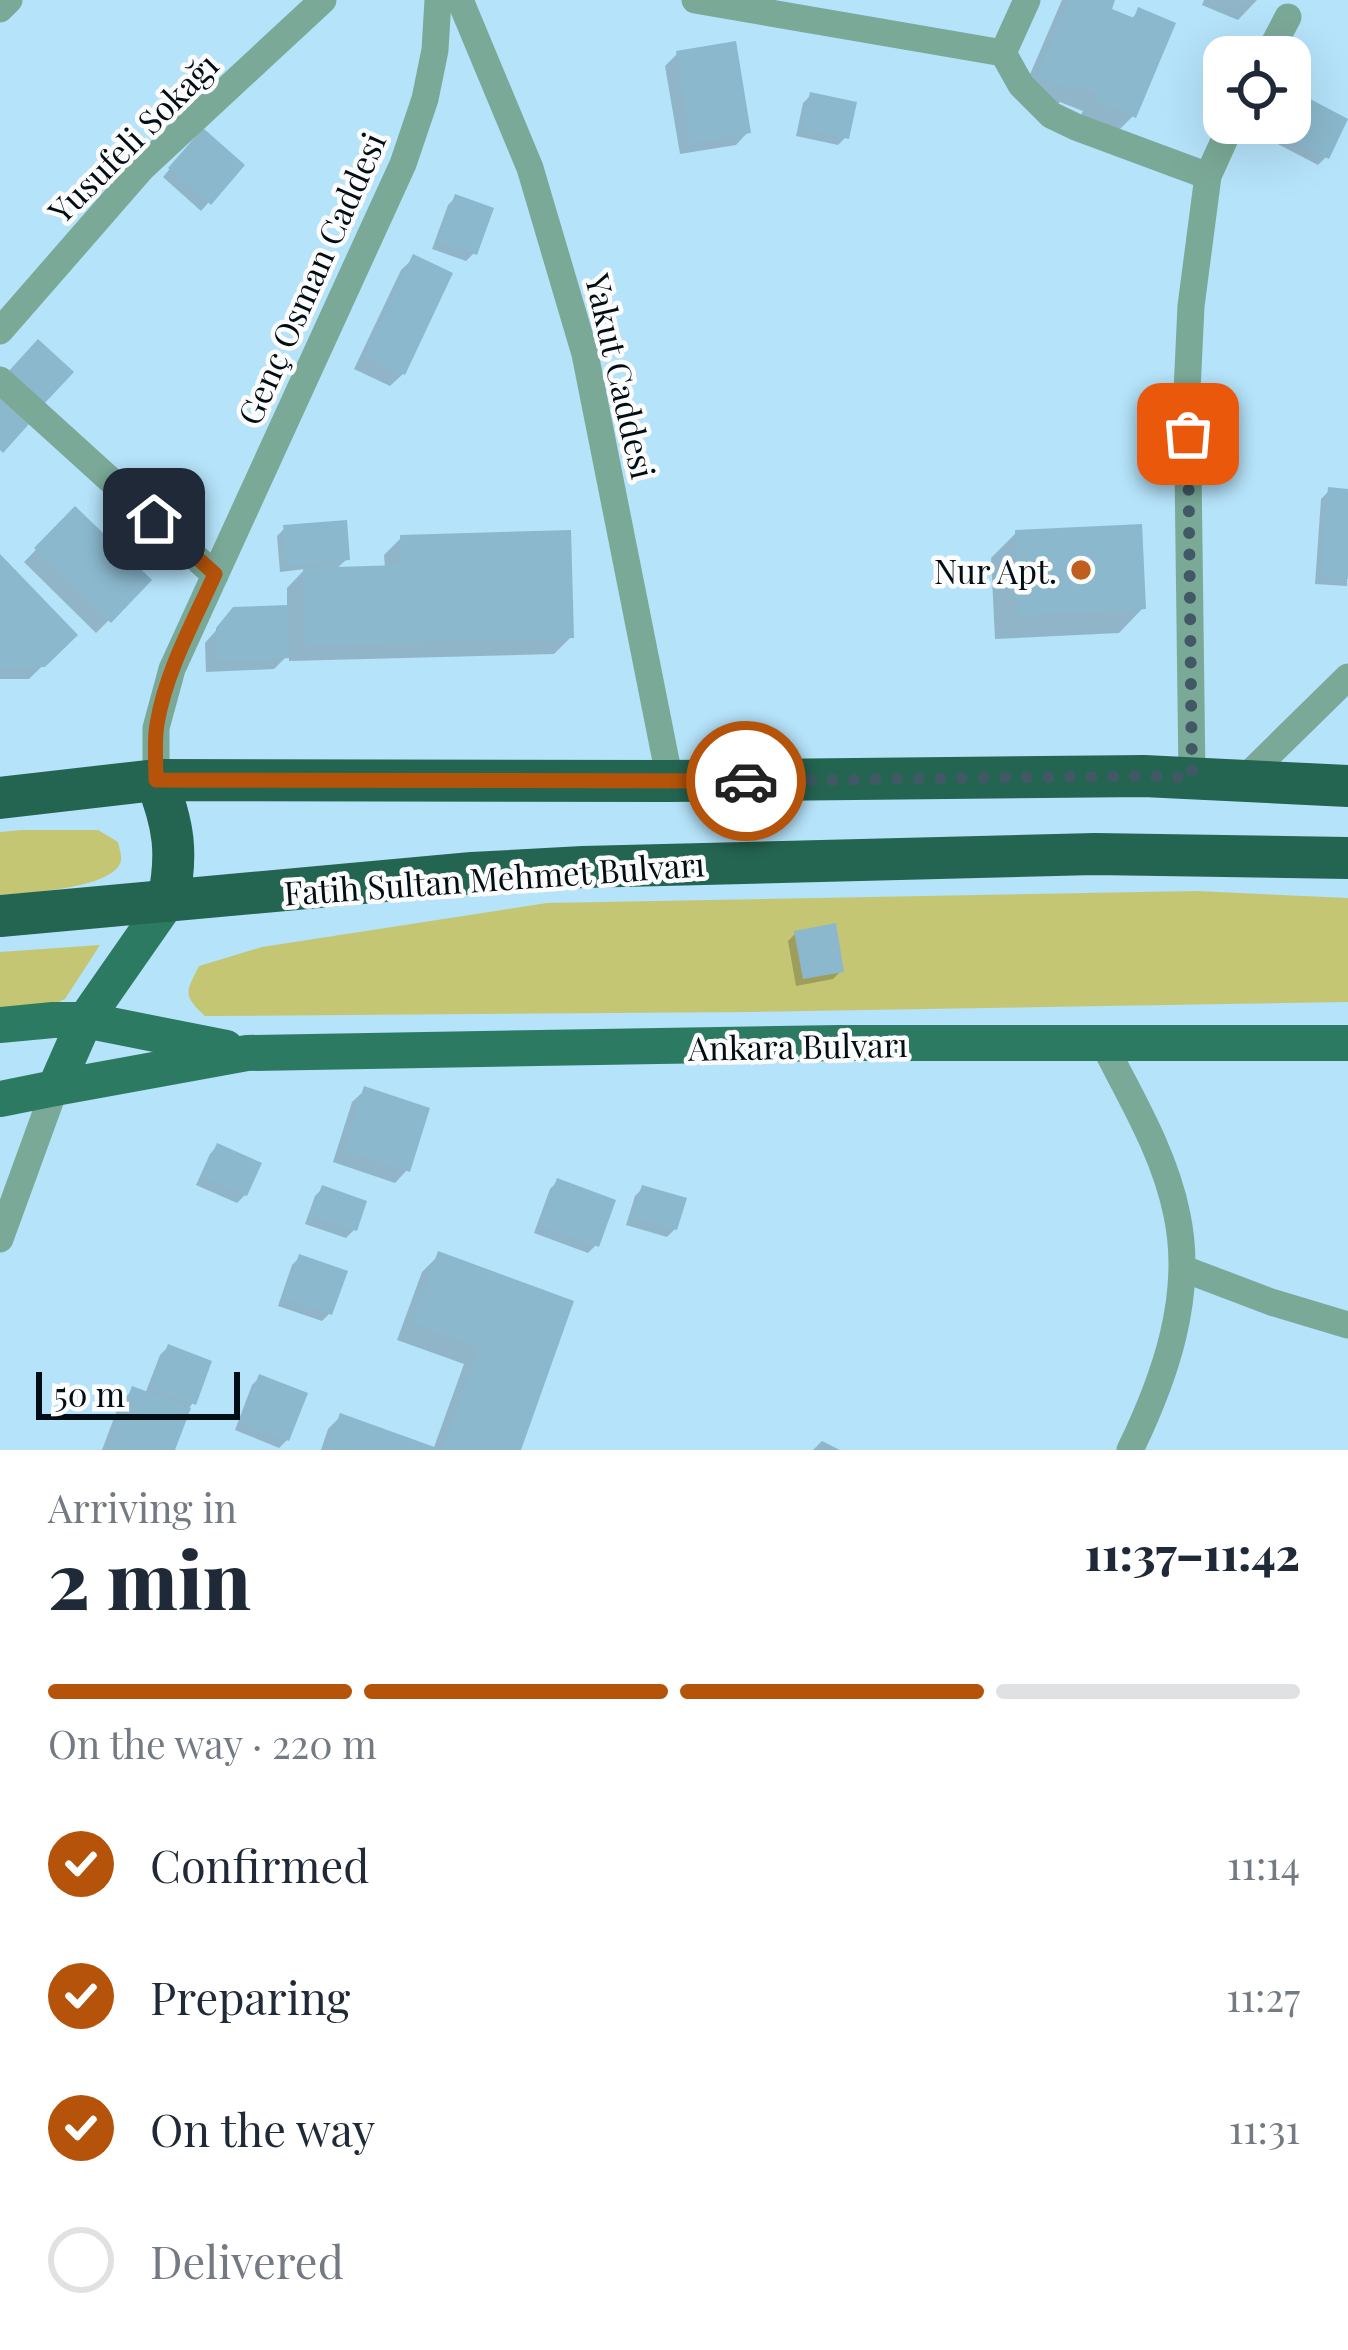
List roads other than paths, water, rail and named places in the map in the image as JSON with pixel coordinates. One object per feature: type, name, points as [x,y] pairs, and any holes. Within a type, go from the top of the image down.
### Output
[{"type":"highway","points":[[0,798],[156,780],[1144,776],[1348,786]]},
{"type":"highway","points":[[156,780],[174,838],[168,901]]},
{"type":"highway","name":"Fatih Sultan Mehmet Bulvarı","points":[[0,916],[472,873],[606,866],[1095,854],[1348,857]]},
{"type":"main road","points":[[55,1088],[85,1020],[168,901]]},
{"type":"main road","name":"Ankara Bulvarı","points":[[0,1025],[85,1020],[247,1053]]},
{"type":"main road","name":"Ankara Bulvarı","points":[[0,1099],[247,1053],[841,1043],[1348,1043]]},
{"type":"street","points":[[0,9],[9,0]]},
{"type":"street","name":"Yusufeli Sokağı","points":[[0,331],[143,167],[323,0]]},
{"type":"street","name":"Genç Osman Caddesi","points":[[156,780],[156,728],[172,668],[403,164],[425,99],[438,0]]},
{"type":"street","name":"Yakut Caddesi","points":[[460,0],[530,168],[585,354],[670,781]]},
{"type":"street","points":[[695,0],[1003,53]]},
{"type":"street","points":[[1003,53],[1027,0]]},
{"type":"street","points":[[1278,36],[1288,16]]},
{"type":"street","points":[[1003,53],[1021,86],[1051,115],[1208,176]]},
{"type":"street","points":[[1192,778],[1187,391],[1191,306],[1208,176],[1222,144]]},
{"type":"street","points":[[0,380],[215,574]]},
{"type":"street","points":[[1242,781],[1348,677]]},
{"type":"street","points":[[1102,1043],[1161,1162],[1177,1215],[1184,1269],[1160,1382],[1130,1450]]},
{"type":"street","points":[[0,1239],[55,1088]]},
{"type":"street","points":[[1184,1269],[1348,1325]]},
{"type":"place","name":"Nur Apt.","points":[[1081,570]]}]
